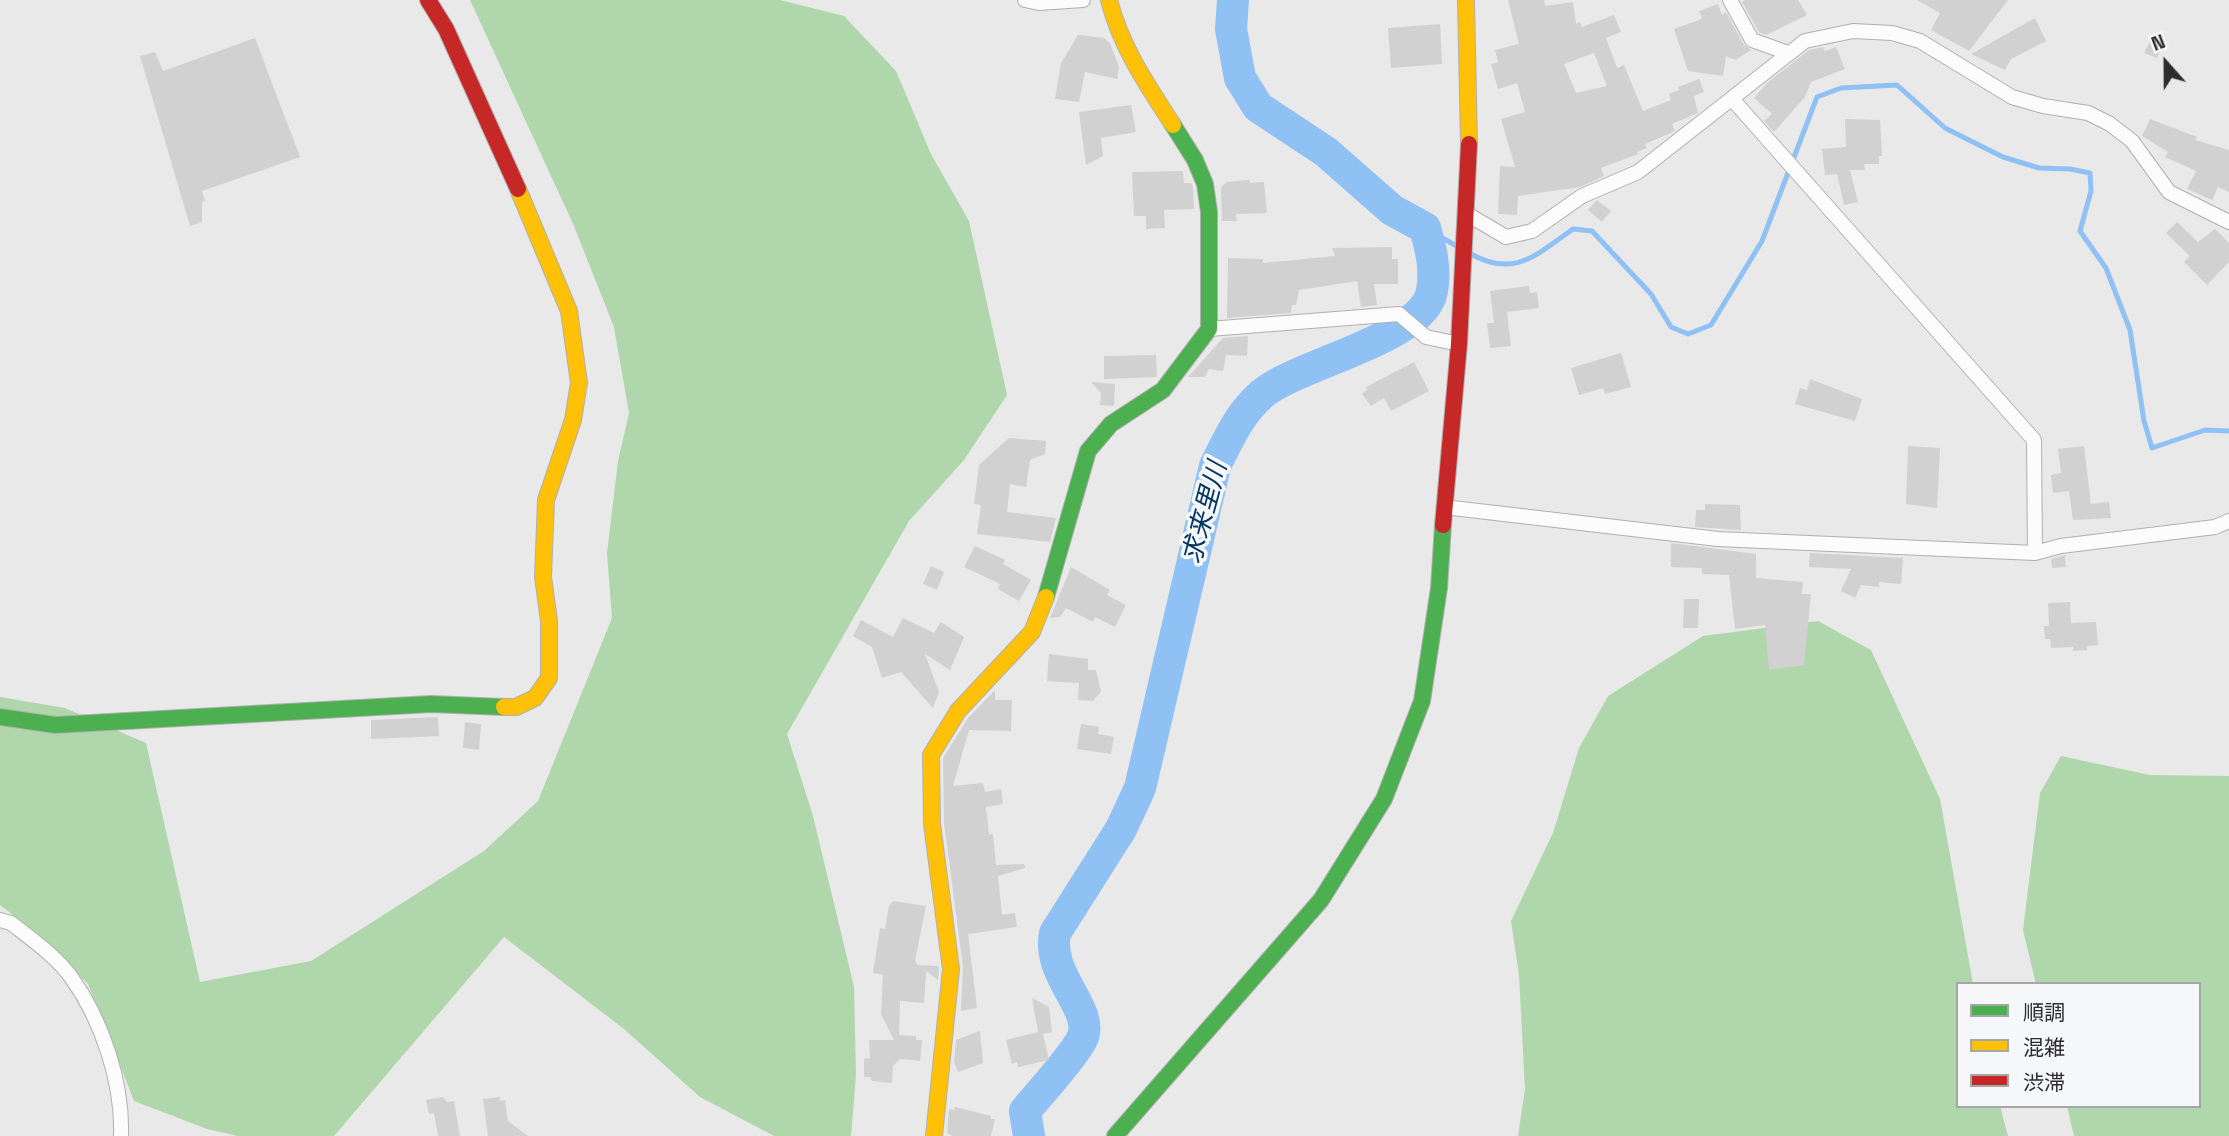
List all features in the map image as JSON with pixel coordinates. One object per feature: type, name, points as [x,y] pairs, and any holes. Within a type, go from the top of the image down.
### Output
[{"type":"street","points":[[0,717],[55,725],[431,704],[516,707],[536,698],[549,678],[549,621],[543,577],[546,500],[573,420],[579,383],[575,338],[569,311],[543,244],[446,29],[428,0]]},
{"type":"street","points":[[1025,0],[1039,3],[1083,0]]},
{"type":"street","points":[[934,1136],[951,969],[932,824],[932,755],[958,711],[1032,632],[1051,584],[1088,451],[1111,424],[1163,390],[1209,329],[1209,212],[1205,184],[1195,160],[1135,67],[1116,27],[1109,0]]},
{"type":"street","points":[[1115,1136],[1321,900],[1384,799],[1422,701],[1439,588],[1467,221],[1469,150],[1466,0]]},
{"type":"street","points":[[1730,0],[1752,40],[1788,53]]},
{"type":"street","points":[[1467,221],[1506,237],[1532,231],[1582,196],[1637,172],[1733,100],[1805,41],[1853,31],[1892,33],[1920,41],[2012,97],[2043,106],[2088,113],[2110,124],[2132,141],[2169,192],[2229,222]]},
{"type":"street","points":[[1733,100],[2034,440],[2035,553]]},
{"type":"street","points":[[1209,329],[1399,314],[1426,337],[1459,344]]},
{"type":"street","points":[[1444,507],[1718,539],[2035,553],[2061,547],[2215,527],[2229,522]]},
{"type":"street","points":[[0,920],[19,929],[71,976],[90,1011],[113,1068],[121,1136]]},
{"type":"green space","points":[[470,0],[780,0],[844,16],[896,71],[931,154],[969,221],[1007,395],[964,460],[909,521],[787,734],[813,816],[854,987],[856,1075],[851,1136],[774,1136],[700,1097],[624,1029],[504,937],[334,1136],[238,1136],[207,1129],[134,1101],[88,984],[35,932],[0,905],[0,697],[65,708],[146,743],[200,982],[311,961],[484,851],[538,801],[612,618],[607,553],[618,461],[629,413],[614,327],[574,226]]},
{"type":"green space","points":[[1818,621],[1871,650],[1940,799],[1973,982],[1956,982],[1956,1108],[2001,1108],[2008,1136],[1518,1136],[1525,1089],[1519,975],[1511,921],[1553,833],[1579,748],[1608,696],[1703,636]]},
{"type":"green space","points":[[2061,756],[2150,775],[2229,776],[2229,1136],[2074,1136],[2067,1108],[2201,1108],[2201,982],[2036,982],[2023,930],[2040,793]]},
{"type":"building","points":[[1508,0],[1544,0],[1545,6],[1573,2],[1576,24],[1580,22],[1582,27],[1614,15],[1621,32],[1606,38],[1617,68],[1624,65],[1643,111],[1671,100],[1669,94],[1679,90],[1678,87],[1699,79],[1704,92],[1694,96],[1698,113],[1672,124],[1675,131],[1645,144],[1647,148],[1637,152],[1638,154],[1601,168],[1604,176],[1580,187],[1518,196],[1517,215],[1498,214],[1500,166],[1515,167],[1501,119],[1525,112],[1517,83],[1498,89],[1491,64],[1498,62],[1495,50],[1519,44]],"holes":[[[1594,53],[1607,86],[1576,93],[1564,64]]]},
{"type":"building","points":[[1798,0],[1807,15],[1766,35],[1759,32],[1742,2]]},
{"type":"building","points":[[1917,0],[2008,0],[1969,51],[1931,30],[1940,13]]},
{"type":"building","points":[[1718,4],[1722,15],[1726,12],[1744,45],[1751,50],[1735,60],[1726,56],[1723,76],[1688,71],[1674,29],[1702,19],[1699,11]]},
{"type":"building","points":[[2035,18],[2046,41],[2011,59],[2005,70],[1971,54]]},
{"type":"building","points":[[1440,24],[1442,64],[1391,68],[1388,28]]},
{"type":"building","points":[[1078,35],[1104,38],[1110,43],[1119,67],[1117,79],[1085,72],[1079,102],[1055,99],[1061,63]]},
{"type":"building","points":[[255,38],[300,157],[202,191],[205,201],[202,202],[202,222],[190,226],[140,56],[155,52],[163,71]]},
{"type":"building","points":[[2151,39],[2163,45],[2157,58],[2144,53]]},
{"type":"building","points":[[1823,47],[1825,51],[1836,47],[1845,69],[1811,82],[1805,97],[1774,132],[1764,121],[1772,114],[1754,98],[1767,83],[1809,50]]},
{"type":"building","points":[[1131,105],[1136,132],[1101,138],[1103,156],[1086,165],[1079,112]]},
{"type":"building","points":[[1845,119],[1880,120],[1882,156],[1879,156],[1879,164],[1864,164],[1865,170],[1850,170],[1858,202],[1844,205],[1837,174],[1825,175],[1822,149],[1846,147]]},
{"type":"building","points":[[2150,119],[2197,137],[2195,140],[2229,150],[2229,192],[2218,187],[2212,200],[2187,189],[2196,171],[2165,157],[2168,152],[2142,136]]},
{"type":"building","points":[[1183,171],[1184,183],[1191,183],[1193,187],[1194,209],[1164,210],[1165,228],[1146,229],[1146,216],[1134,216],[1132,172]]},
{"type":"building","points":[[1249,180],[1250,183],[1264,182],[1267,213],[1236,214],[1237,221],[1222,221],[1221,187],[1227,182]]},
{"type":"building","points":[[1597,200],[1611,211],[1602,222],[1588,210]]},
{"type":"building","points":[[2177,222],[2198,242],[2215,229],[2229,243],[2229,262],[2207,285],[2184,262],[2190,256],[2166,233]]},
{"type":"building","points":[[1392,247],[1392,259],[1398,259],[1398,284],[1374,284],[1377,305],[1361,307],[1357,281],[1299,290],[1291,313],[1227,318],[1228,258],[1263,259],[1263,263],[1335,256],[1332,248]]},
{"type":"building","points":[[1529,286],[1530,293],[1537,292],[1539,308],[1507,312],[1511,346],[1490,348],[1487,323],[1494,323],[1490,291]]},
{"type":"building","points":[[1248,336],[1247,356],[1226,355],[1223,371],[1209,369],[1205,377],[1188,377],[1223,338]]},
{"type":"building","points":[[1621,353],[1631,387],[1605,394],[1603,388],[1579,395],[1571,368]]},
{"type":"building","points":[[1156,355],[1157,377],[1104,379],[1104,356]]},
{"type":"building","points":[[1414,362],[1429,391],[1391,411],[1384,398],[1371,406],[1362,394],[1367,390],[1366,387]]},
{"type":"building","points":[[1810,379],[1862,399],[1855,421],[1795,404],[1800,388],[1807,390]]},
{"type":"building","points":[[1091,382],[1115,384],[1114,406],[1100,405],[1101,393]]},
{"type":"building","points":[[1009,438],[1046,441],[1045,454],[1030,460],[1026,487],[1010,484],[1007,512],[1056,518],[1050,542],[977,534],[981,505],[974,504],[979,465]]},
{"type":"building","points":[[1908,446],[1940,448],[1937,508],[1906,504]]},
{"type":"building","points":[[2084,446],[2091,504],[2109,502],[2111,518],[2073,520],[2069,491],[2053,493],[2051,475],[2061,473],[2058,449]]},
{"type":"building","points":[[1705,504],[1740,505],[1741,530],[1695,527],[1696,510],[1705,510]]},
{"type":"building","points":[[1671,543],[1756,554],[1756,578],[1803,582],[1802,594],[1811,594],[1804,665],[1769,670],[1765,625],[1735,629],[1729,575],[1702,574],[1702,568],[1671,567]]},
{"type":"building","points":[[975,546],[1005,560],[1003,564],[1031,580],[1019,601],[998,589],[1000,584],[964,567]]},
{"type":"building","points":[[1810,553],[1903,558],[1901,584],[1879,582],[1879,587],[1861,585],[1855,598],[1841,591],[1851,569],[1809,567]]},
{"type":"building","points":[[2065,555],[2066,567],[2052,568],[2051,559]]},
{"type":"building","points":[[931,566],[944,572],[937,590],[923,584]]},
{"type":"building","points":[[1071,567],[1110,590],[1107,595],[1126,605],[1115,627],[1095,617],[1093,622],[1066,608],[1060,617],[1050,618]]},
{"type":"building","points":[[1684,599],[1699,599],[1698,628],[1683,628]]},
{"type":"building","points":[[2070,602],[2071,623],[2096,622],[2098,645],[2087,646],[2087,650],[2073,651],[2073,647],[2051,648],[2050,639],[2045,639],[2044,626],[2049,626],[2048,603]]},
{"type":"building","points":[[903,618],[934,633],[941,622],[964,637],[950,670],[925,654],[939,692],[933,708],[901,672],[882,678],[872,647],[853,636],[861,620],[893,637]]},
{"type":"building","points":[[1049,654],[1088,659],[1088,670],[1096,670],[1101,692],[1093,701],[1078,700],[1079,683],[1047,681]]},
{"type":"building","points":[[995,690],[995,700],[1012,700],[1011,731],[969,730],[953,786],[983,783],[985,792],[1001,789],[1003,804],[986,807],[989,834],[993,834],[996,865],[1024,864],[1025,868],[998,876],[1002,915],[1015,913],[1017,927],[968,934],[977,1008],[961,1011],[963,967],[944,823],[943,758],[968,718]]},
{"type":"building","points":[[438,717],[439,736],[371,739],[371,720]]},
{"type":"building","points":[[465,722],[481,724],[479,750],[463,748]]},
{"type":"building","points":[[1081,724],[1099,727],[1098,734],[1114,737],[1111,754],[1077,749]]},
{"type":"building","points":[[893,901],[926,906],[915,960],[917,965],[938,966],[939,969],[938,980],[926,971],[924,1003],[900,1001],[899,1035],[916,1036],[916,1040],[922,1040],[920,1061],[900,1059],[893,1066],[892,1083],[872,1081],[870,1077],[864,1077],[864,1059],[870,1058],[869,1040],[894,1040],[881,1014],[883,975],[873,973],[880,928],[885,929],[889,906]]},
{"type":"building","points":[[1032,998],[1049,1007],[1052,1032],[1043,1034],[1049,1060],[1018,1067],[1017,1062],[1012,1064],[1006,1040],[1038,1032]]},
{"type":"building","points":[[980,1031],[983,1063],[958,1072],[954,1062],[956,1040]]},
{"type":"building","points":[[443,1097],[447,1102],[454,1101],[460,1136],[438,1136],[434,1113],[429,1114],[426,1100]]},
{"type":"building","points":[[500,1097],[500,1101],[505,1100],[508,1121],[528,1136],[488,1136],[483,1099]]},
{"type":"building","points":[[955,1107],[995,1119],[991,1136],[952,1136],[947,1133],[949,1109],[954,1110]]},
{"type":"waterway","name":"求来里川","points":[[1029,1136],[1025,1111],[1071,1055],[1082,1039],[1084,1028],[1077,1004],[1057,964],[1055,933],[1121,829],[1140,788],[1215,466],[1240,419],[1262,394],[1303,372],[1384,337],[1407,323],[1424,308],[1432,291],[1433,267],[1425,228],[1392,210],[1326,152],[1258,107],[1240,78],[1231,29],[1233,0]]},
{"type":"waterway","points":[[1469,253],[1499,264],[1512,264],[1536,255],[1573,229],[1592,231],[1651,294],[1671,327],[1688,334],[1711,325],[1762,241],[1817,97],[1841,88],[1897,85],[1945,128],[2003,157],[2039,168],[2090,173],[2091,191],[2080,231],[2106,268],[2130,330],[2144,421],[2152,448],[2205,430],[2229,431]]},
{"type":"waterway","points":[[1425,228],[1460,248]]},
{"type":"traffic: fast","points":[[1046,597],[1088,451],[1111,424],[1163,390],[1209,329],[1209,212],[1205,184],[1195,160],[1173,125]]},
{"type":"traffic: fast","points":[[1115,1136],[1321,900],[1384,799],[1422,701],[1439,588],[1443,525]]},
{"type":"traffic: fast","points":[[0,717],[55,725],[431,704],[504,707]]},
{"type":"traffic: slow","points":[[1109,0],[1128,50],[1173,125]]},
{"type":"traffic: slow","points":[[1466,0],[1469,144]]},
{"type":"traffic: slow","points":[[504,707],[516,707],[535,698],[549,678],[549,621],[543,577],[546,500],[573,420],[579,383],[569,311],[518,189]]},
{"type":"traffic: slow","points":[[934,1136],[951,969],[932,824],[931,755],[958,711],[1032,632],[1046,597]]},
{"type":"traffic: jam","points":[[428,0],[446,29],[518,189]]},
{"type":"traffic: jam","points":[[1443,525],[1459,344],[1469,144]]}]
